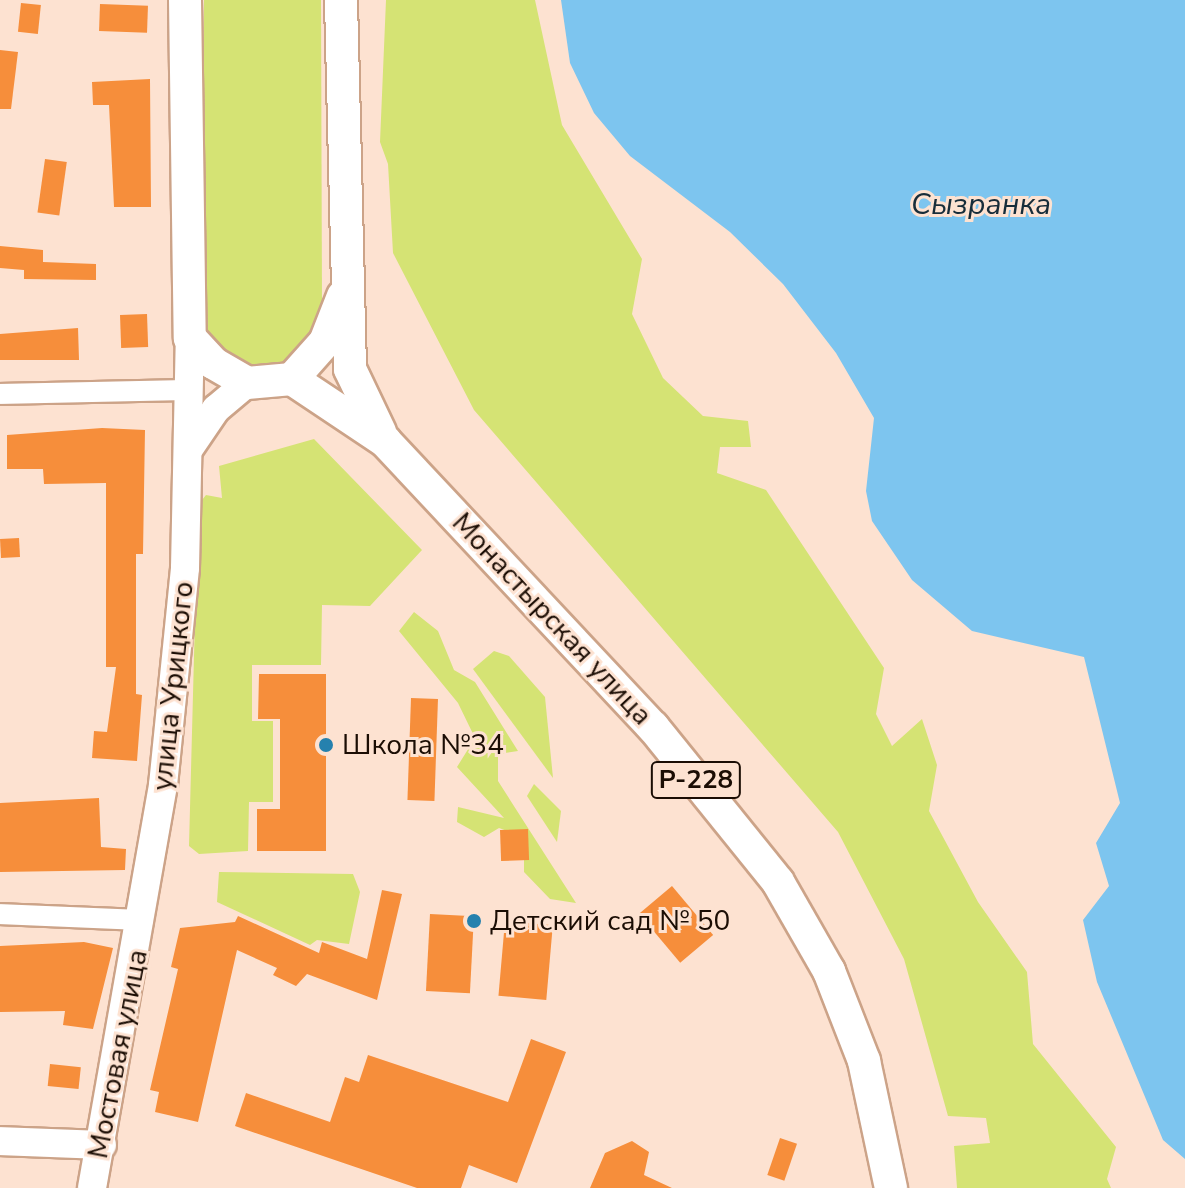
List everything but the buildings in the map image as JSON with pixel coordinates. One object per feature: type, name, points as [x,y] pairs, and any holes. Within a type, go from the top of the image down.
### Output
[{"type":"main road","points":[[185,0],[190,338],[213,363],[247,383]]},
{"type":"main road","points":[[292,379],[325,342],[343,296],[341,0]]},
{"type":"main road","name":"Р-228","points":[[343,296],[350,369],[385,441]]},
{"type":"main road","name":"улица Урицкого","points":[[143,920],[182,605],[190,338]]},
{"type":"main road","points":[[187,451],[216,409],[247,383],[292,379],[385,441]]},
{"type":"main road","name":"Монастырская улица","points":[[385,441],[653,727],[778,882],[829,971],[864,1061],[891,1188]]},
{"type":"main road","name":"Мостовая улица","points":[[92,1188],[143,920]]},
{"type":"main road","points":[[0,1141],[102,1145]]},
{"type":"street","points":[[0,394],[188,390]]},
{"type":"street","points":[[0,914],[143,920]]},
{"type":"green space","points":[[204,0],[321,0],[322,306],[310,343],[276,370],[239,367],[203,331]]},
{"type":"green space","points":[[386,0],[535,0],[562,125],[642,259],[632,314],[663,378],[703,416],[748,421],[751,447],[720,447],[717,473],[766,490],[884,668],[876,714],[892,746],[922,719],[937,765],[929,811],[978,902],[1027,972],[1033,1044],[1116,1147],[1107,1179],[1111,1188],[957,1188],[954,1146],[990,1143],[986,1118],[948,1116],[904,959],[838,832],[474,410],[393,253],[388,164],[380,142]]},
{"type":"green space","points":[[314,439],[422,550],[370,606],[322,605],[321,665],[252,665],[252,721],[273,721],[273,802],[249,802],[248,851],[199,854],[189,846],[198,505],[206,495],[222,498],[219,466]]},
{"type":"green space","points":[[414,612],[438,631],[454,670],[475,682],[518,751],[498,754],[498,781],[576,903],[550,899],[524,872],[524,837],[499,828],[484,837],[457,822],[458,807],[504,818],[457,767],[475,738],[458,703],[399,631]]},
{"type":"green space","points":[[494,651],[509,656],[545,697],[553,778],[473,669]]},
{"type":"green space","points":[[534,784],[561,811],[557,842],[527,796]]},
{"type":"green space","points":[[219,872],[353,874],[360,892],[349,944],[317,940],[310,945],[217,902]]},
{"type":"water","name":"Сызранка","points":[[561,0],[1185,0],[1185,1159],[1163,1140],[1097,982],[1083,920],[1109,886],[1096,843],[1120,803],[1084,657],[972,631],[912,580],[872,521],[866,491],[874,418],[836,353],[783,284],[730,232],[630,156],[594,113],[570,63]]},
{"type":"place","name":"Школа №34","points":[[326,745]]},
{"type":"place","name":"Детский сад № 50","points":[[474,921]]}]
